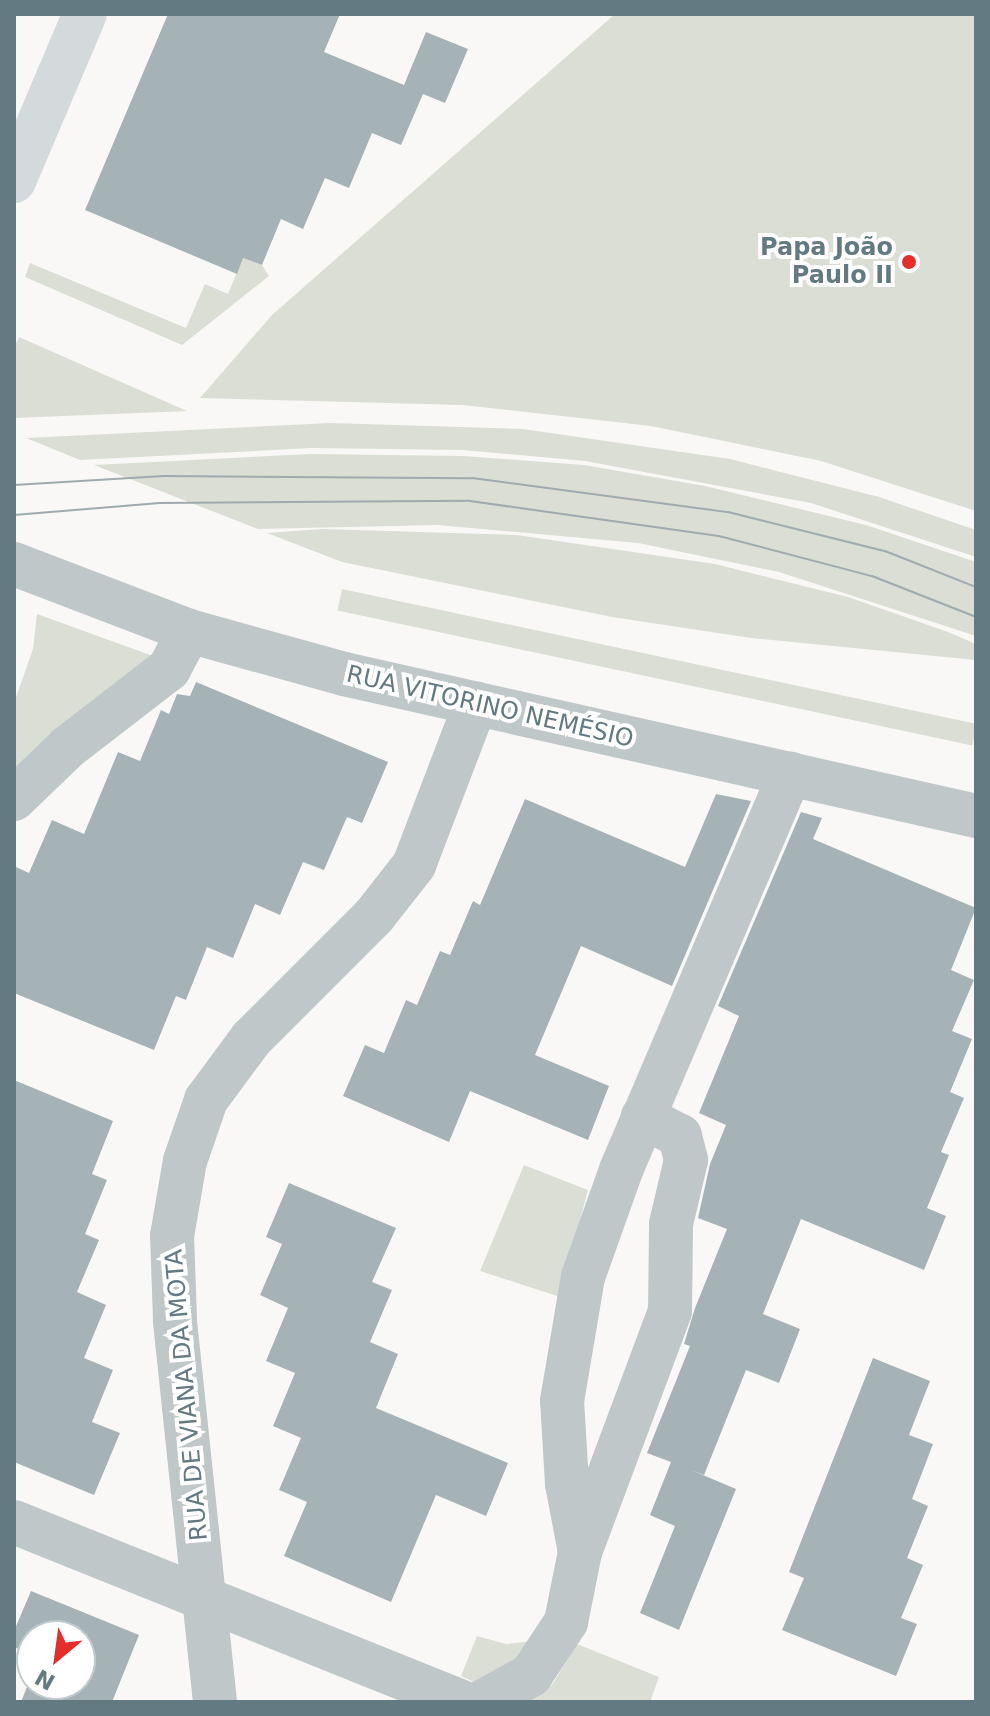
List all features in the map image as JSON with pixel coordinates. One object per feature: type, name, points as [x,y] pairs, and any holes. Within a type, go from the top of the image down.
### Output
[{"type":"street","points":[[14,181],[85,14]]},
{"type":"street","name":"RUA VITORINO NEMÉSIO","points":[[14,564],[189,631],[476,703],[976,816]]},
{"type":"street","points":[[14,799],[68,747],[169,669],[189,631]]},
{"type":"street","name":"RUA DE VIANA DA MOTA","points":[[215,1702],[208,1601],[175,1320],[172,1236],[185,1161],[206,1100],[251,1039],[374,916],[414,865],[476,703]]},
{"type":"street","points":[[580,1552],[567,1484],[562,1401],[583,1277],[643,1117],[790,773]]},
{"type":"street","points":[[482,1702],[531,1675],[548,1655],[566,1622],[580,1552],[670,1311],[671,1224],[686,1160],[680,1136],[643,1117]]},
{"type":"street","points":[[14,1522],[461,1702]]},
{"type":"shaded area","points":[[615,14],[976,14],[976,511],[821,461],[651,426],[462,405],[200,398],[272,315]]},
{"type":"shaded area","points":[[243,258],[262,265],[269,276],[182,345],[25,277],[30,263],[186,328],[205,284],[228,294]]},
{"type":"shaded area","points":[[19,337],[187,411],[14,418],[14,348]]},
{"type":"shaded area","points":[[330,423],[523,429],[730,459],[879,497],[976,530],[976,557],[811,503],[585,461],[463,450],[312,448],[80,460],[26,438]]},
{"type":"shaded area","points":[[310,454],[463,456],[584,465],[705,486],[866,525],[976,562],[976,636],[779,572],[638,543],[437,525],[258,529],[94,465]]},
{"type":"shaded area","points":[[322,529],[517,535],[715,564],[848,597],[948,632],[976,644],[976,660],[751,638],[612,617],[342,562],[267,533]]},
{"type":"shaded area","points":[[342,589],[976,724],[972,745],[337,611]]},
{"type":"shaded area","points":[[37,614],[153,656],[14,773],[14,703],[33,649]]},
{"type":"shaded area","points":[[524,1165],[588,1190],[560,1297],[480,1271]]},
{"type":"shaded area","points":[[477,1636],[506,1644],[533,1641],[524,1656],[474,1682],[461,1676]]},
{"type":"shaded area","points":[[577,1644],[659,1677],[650,1702],[527,1702],[552,1685]]},
{"type":"building","points":[[168,14],[340,14],[324,52],[404,85],[426,32],[468,49],[445,103],[423,94],[401,145],[372,133],[349,188],[325,178],[303,229],[281,219],[262,265],[243,258],[237,274],[85,210]]},
{"type":"building","points":[[196,682],[388,762],[362,823],[347,817],[324,870],[303,862],[280,915],[255,904],[233,958],[207,947],[186,1000],[176,996],[154,1050],[14,993],[14,866],[29,873],[52,820],[84,834],[118,752],[140,761],[161,710],[169,714],[177,694],[190,696]]},
{"type":"building","points":[[716,794],[751,801],[672,986],[581,946],[535,1055],[609,1086],[588,1140],[470,1091],[449,1142],[343,1096],[365,1045],[384,1053],[406,1000],[417,1005],[440,951],[450,955],[473,901],[480,905],[525,799],[685,867]]},
{"type":"building","points":[[801,812],[822,818],[813,839],[976,908],[951,970],[974,980],[952,1031],[972,1039],[950,1092],[964,1098],[941,1152],[949,1155],[927,1208],[946,1216],[924,1270],[801,1219],[763,1314],[800,1329],[779,1383],[746,1370],[704,1475],[691,1470],[736,1489],[679,1630],[640,1613],[675,1526],[650,1515],[671,1462],[647,1453],[690,1346],[684,1344],[695,1308],[727,1229],[698,1218],[710,1164],[726,1125],[699,1113],[739,1016],[718,1006]]},
{"type":"building","points":[[14,1080],[113,1121],[92,1174],[107,1180],[85,1234],[99,1240],[77,1292],[106,1305],[84,1358],[113,1370],[92,1422],[120,1433],[94,1495],[14,1462]]},
{"type":"building","points":[[289,1183],[396,1228],[372,1282],[392,1290],[370,1342],[398,1354],[376,1408],[508,1463],[486,1516],[436,1495],[391,1602],[284,1556],[307,1502],[279,1490],[301,1438],[273,1426],[295,1373],[266,1361],[288,1308],[260,1295],[282,1244],[266,1237]]},
{"type":"building","points":[[873,1358],[930,1381],[909,1435],[933,1444],[912,1499],[928,1506],[907,1558],[923,1565],[901,1618],[917,1624],[896,1676],[782,1630],[804,1578],[789,1572]]},
{"type":"building","points":[[31,1591],[139,1635],[112,1702],[21,1702],[96,1700],[96,1620],[19,1620]]},
{"type":"tram line","points":[[14,485],[164,476],[472,478],[728,512],[885,551],[976,587]]},
{"type":"tram line","points":[[14,515],[160,503],[470,501],[719,536],[872,576],[976,617]]},
{"type":"place","name":"Papa João Paulo II","points":[[909,262]]}]
